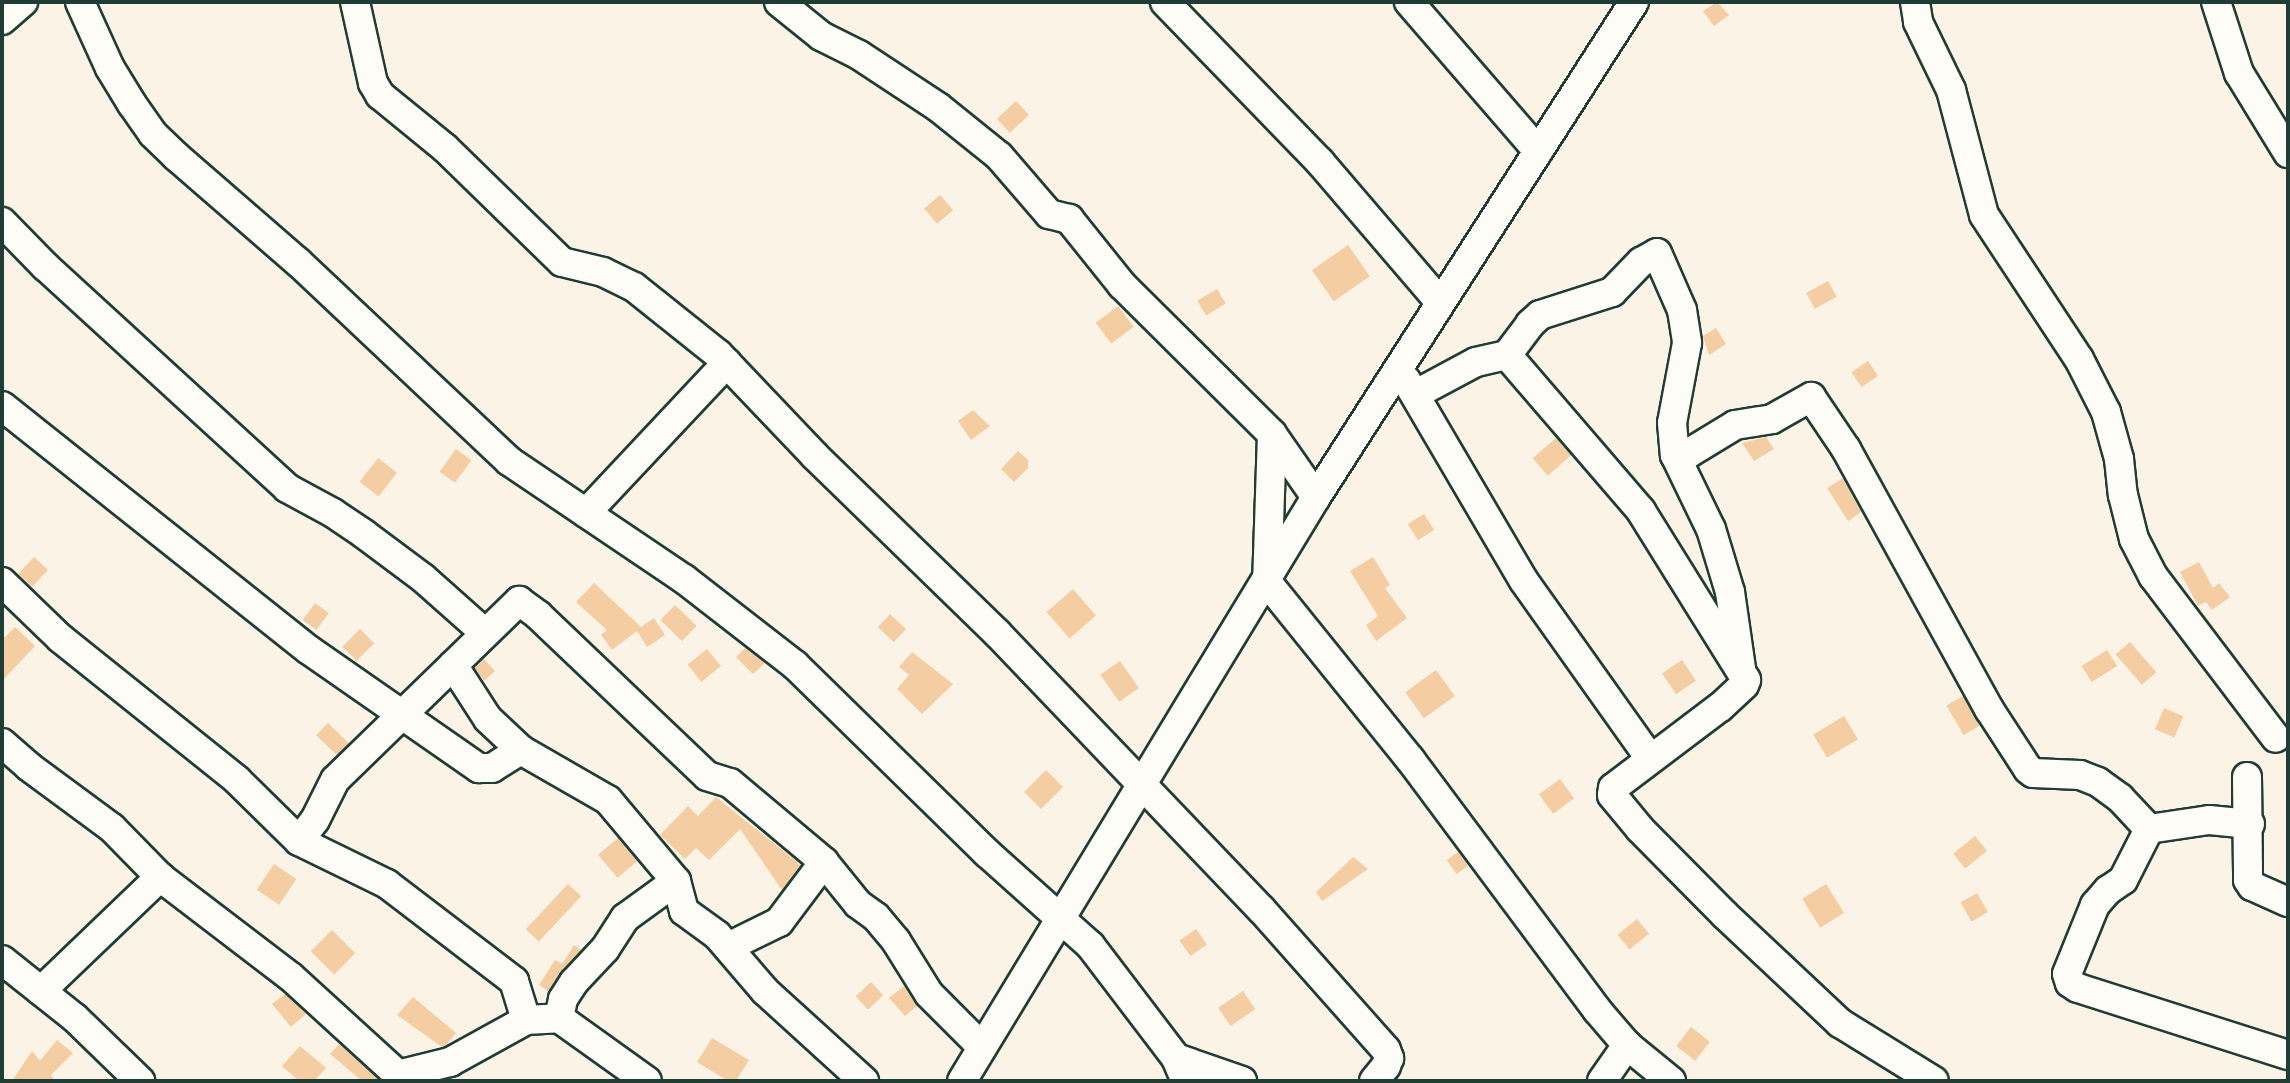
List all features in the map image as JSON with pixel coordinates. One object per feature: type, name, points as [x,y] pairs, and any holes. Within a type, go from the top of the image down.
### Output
[{"type":"street","points":[[2,20],[23,2]]},
{"type":"street","points":[[80,2],[110,68],[153,134],[386,342],[486,442],[532,479],[684,579],[795,665],[1059,921],[1090,945],[1181,1070],[1242,1081]]},
{"type":"street","points":[[355,2],[373,83],[380,95],[445,148],[562,262],[603,272],[634,287],[727,363],[815,456],[997,633],[1261,909],[1386,1050],[1389,1058],[1386,1066],[1374,1081]]},
{"type":"street","points":[[779,2],[821,36],[851,50],[938,107],[999,156],[1049,214],[1069,219],[1122,285],[1272,434],[1316,497]]},
{"type":"street","points":[[1165,2],[1341,185],[1440,302]]},
{"type":"street","points":[[1409,2],[1538,151]]},
{"type":"street","points":[[962,1081],[1316,497],[1634,2]]},
{"type":"street","points":[[1915,2],[1918,22],[1951,90],[1984,215],[2079,359],[2106,412],[2119,459],[2123,495],[2134,539],[2153,576],[2282,734],[2209,820]]},
{"type":"street","points":[[2216,2],[2239,73],[2288,153]]},
{"type":"street","points":[[2,222],[45,266],[287,488],[364,534],[423,578],[485,633]]},
{"type":"street","points":[[1416,394],[1476,362],[1507,355],[1540,315],[1612,292],[1641,262],[1657,253],[1682,310],[1687,343],[1672,423],[1675,455],[1711,529],[1730,592],[1740,639],[1744,685],[1611,791],[1640,829],[1840,1023],[1934,1081]]},
{"type":"street","points":[[1507,355],[1641,511],[1742,673]]},
{"type":"street","points":[[586,513],[727,363]]},
{"type":"street","points":[[1398,369],[1416,394],[1524,581],[1650,758]]},
{"type":"street","points":[[1675,455],[1689,453],[1735,425],[1772,419],[1811,397],[1846,449],[1958,654],[2028,769],[2033,773],[2080,775],[2098,782],[2120,798],[2149,829]]},
{"type":"street","points":[[2,406],[309,650],[479,768],[492,768],[521,750]]},
{"type":"street","points":[[1272,434],[1267,582],[1410,759],[1627,1045],[1671,1081]]},
{"type":"street","points":[[2,582],[60,638],[237,780],[299,841],[387,884],[514,981],[526,1020]]},
{"type":"street","points":[[299,841],[315,820],[335,780],[519,601],[707,776],[730,783],[824,862],[858,904],[896,941],[929,994],[982,1047]]},
{"type":"street","points":[[453,665],[488,719],[521,750],[608,800],[676,881],[684,911],[706,925],[765,991],[864,1081]]},
{"type":"street","points":[[2,743],[112,828],[160,877],[291,977],[385,1059],[401,1078],[450,1062],[526,1020],[559,1018],[647,1081]]},
{"type":"street","points":[[2247,777],[2250,824],[2248,880],[2252,886],[2288,902]]},
{"type":"street","points":[[2149,829],[2209,820],[2250,824]]},
{"type":"street","points":[[2149,829],[2123,880],[2108,890],[2095,905],[2067,974],[2070,983],[2288,1055]]},
{"type":"street","points":[[728,947],[779,922],[824,862]]},
{"type":"street","points":[[41,991],[160,877]]},
{"type":"street","points":[[559,1018],[569,990],[586,967],[605,949],[621,923],[676,881]]},
{"type":"street","points":[[2,960],[41,991],[140,1081]]},
{"type":"street","points":[[1602,1081],[1627,1045]]},
{"type":"building","points":[[1717,2],[1729,15],[1714,26],[1703,11]]},
{"type":"building","points":[[1016,101],[1029,115],[1010,133],[997,119]]},
{"type":"building","points":[[940,195],[953,210],[937,224],[924,209]]},
{"type":"building","points":[[1348,245],[1370,276],[1334,301],[1312,270]]},
{"type":"building","points":[[1828,281],[1837,297],[1815,309],[1806,293]]},
{"type":"building","points":[[1217,289],[1226,304],[1206,315],[1197,301]]},
{"type":"building","points":[[1118,306],[1134,327],[1111,344],[1096,323]]},
{"type":"building","points":[[1716,328],[1726,344],[1709,355],[1703,336]]},
{"type":"building","points":[[1868,361],[1878,376],[1861,387],[1851,372]]},
{"type":"building","points":[[973,410],[990,426],[971,440],[958,421]]},
{"type":"building","points":[[1766,437],[1774,449],[1754,461],[1742,443]]},
{"type":"building","points":[[1556,438],[1571,455],[1548,476],[1533,458]]},
{"type":"building","points":[[456,449],[471,460],[455,483],[440,472]]},
{"type":"building","points":[[1018,451],[1028,460],[1028,468],[1014,482],[1001,469]]},
{"type":"building","points":[[378,458],[397,473],[378,496],[360,482]]},
{"type":"building","points":[[1843,478],[1861,512],[1848,521],[1827,488]]},
{"type":"building","points":[[1424,514],[1434,530],[1418,540],[1408,524]]},
{"type":"building","points":[[34,557],[48,570],[32,587],[18,574]]},
{"type":"building","points":[[1373,557],[1390,585],[1385,588],[1407,618],[1376,641],[1366,625],[1378,616],[1350,571]]},
{"type":"building","points":[[2199,562],[2213,588],[2219,583],[2230,597],[2212,610],[2206,602],[2198,606],[2180,572]]},
{"type":"building","points":[[594,583],[641,627],[654,618],[665,635],[647,647],[637,631],[612,650],[601,635],[607,630],[576,602]]},
{"type":"building","points":[[1073,589],[1096,615],[1070,638],[1047,612]]},
{"type":"building","points":[[315,603],[329,613],[316,630],[303,620]]},
{"type":"building","points":[[675,605],[697,626],[682,641],[660,620]]},
{"type":"building","points":[[890,614],[906,629],[894,642],[878,627]]},
{"type":"building","points":[[15,627],[35,646],[2,681],[2,640]]},
{"type":"building","points":[[360,629],[374,643],[356,661],[342,647]]},
{"type":"building","points":[[2130,642],[2156,672],[2142,685],[2116,654]]},
{"type":"building","points":[[745,648],[765,663],[753,674],[736,657]]},
{"type":"building","points":[[707,649],[721,666],[701,682],[688,665]]},
{"type":"building","points":[[2107,650],[2117,666],[2092,682],[2082,666]]},
{"type":"building","points":[[912,652],[953,684],[922,714],[897,689],[909,675],[899,667]]},
{"type":"building","points":[[484,659],[495,671],[484,681],[475,668]]},
{"type":"building","points":[[1682,660],[1696,681],[1676,694],[1662,673]]},
{"type":"building","points":[[1120,661],[1139,688],[1119,702],[1100,675]]},
{"type":"building","points":[[1436,670],[1455,696],[1424,718],[1405,692]]},
{"type":"building","points":[[1963,696],[1980,725],[1964,735],[1947,706]]},
{"type":"building","points":[[2164,708],[2183,716],[2174,737],[2155,729]]},
{"type":"building","points":[[1844,716],[1858,739],[1827,758],[1813,735]]},
{"type":"building","points":[[328,723],[349,743],[337,755],[316,735]]},
{"type":"building","points":[[1046,770],[1063,787],[1041,809],[1024,792]]},
{"type":"building","points":[[1560,779],[1574,798],[1553,814],[1539,794]]},
{"type":"building","points":[[716,797],[800,866],[782,890],[740,829],[709,860],[696,848],[685,859],[660,835],[688,806],[698,816]]},
{"type":"building","points":[[1975,836],[1987,851],[1965,868],[1953,854]]},
{"type":"building","points":[[618,838],[637,861],[617,878],[598,855]]},
{"type":"building","points":[[1458,852],[1468,866],[1457,874],[1447,860]]},
{"type":"building","points":[[1353,857],[1368,869],[1322,901],[1316,892]]},
{"type":"building","points":[[274,864],[296,879],[279,905],[257,890]]},
{"type":"building","points":[[568,884],[581,896],[539,942],[526,929]]},
{"type":"building","points":[[1826,884],[1844,913],[1820,928],[1802,899]]},
{"type":"building","points":[[1977,893],[1988,912],[1972,922],[1961,902]]},
{"type":"building","points":[[1637,919],[1649,934],[1630,949],[1618,935]]},
{"type":"building","points":[[1196,929],[1207,945],[1191,956],[1180,940]]},
{"type":"building","points":[[332,930],[355,953],[334,975],[311,951]]},
{"type":"building","points":[[574,945],[581,950],[548,991],[539,985],[555,960],[562,964]]},
{"type":"building","points":[[871,982],[883,995],[868,1009],[856,996]]},
{"type":"building","points":[[904,986],[917,1006],[905,1016],[889,998]]},
{"type":"building","points":[[1243,991],[1255,1009],[1230,1026],[1218,1008]]},
{"type":"building","points":[[285,994],[306,1014],[291,1027],[272,1004]]},
{"type":"building","points":[[413,997],[456,1033],[447,1044],[442,1047],[397,1015]]},
{"type":"building","points":[[1691,1027],[1710,1042],[1695,1061],[1676,1046]]},
{"type":"building","points":[[712,1038],[749,1060],[736,1081],[728,1081],[697,1062]]},
{"type":"building","points":[[57,1040],[73,1053],[51,1075],[55,1081],[12,1081],[32,1051],[40,1061]]},
{"type":"building","points":[[339,1044],[380,1081],[362,1081],[330,1054]]},
{"type":"building","points":[[300,1046],[326,1068],[314,1081],[299,1081],[282,1066]]}]
